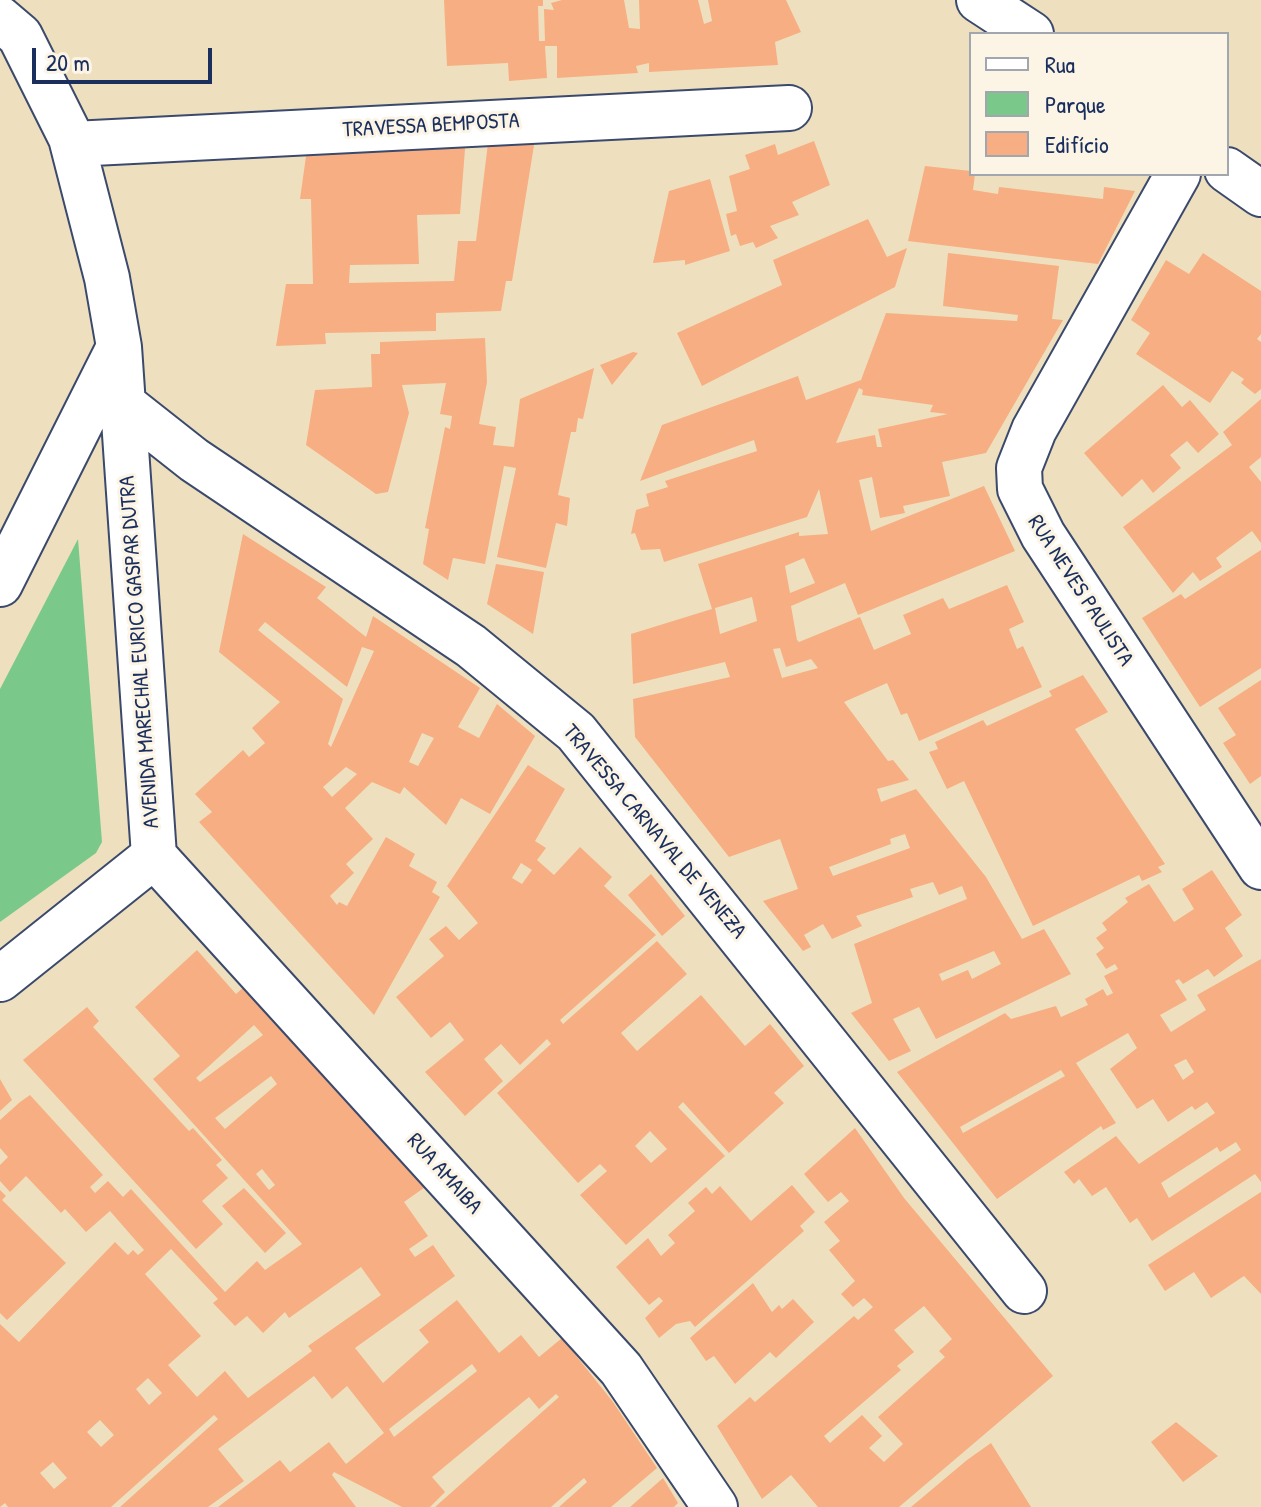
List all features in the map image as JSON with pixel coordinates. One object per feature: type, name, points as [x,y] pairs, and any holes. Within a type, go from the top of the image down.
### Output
[{"type":"street","points":[[979,0],[1028,32]]},
{"type":"street","name":"AVENIDA MARECHAL EURICO GASPAR DUTRA","points":[[0,979],[154,856],[119,347],[107,278],[73,144],[7,31]]},
{"type":"street","name":"TRAVESSA BEMPOSTA","points":[[73,144],[789,108]]},
{"type":"street","points":[[1229,171],[1261,194]]},
{"type":"street","name":"RUA NEVES PAULISTA","points":[[1177,176],[1034,430],[1019,468],[1020,489],[1043,535],[1261,867]]},
{"type":"street","points":[[0,584],[119,347]]},
{"type":"street","name":"TRAVESSA CARNAVAL DE VENEZA","points":[[123,404],[194,460],[471,646],[576,732],[1024,1291]]},
{"type":"street","name":"RUA AMAIBA","points":[[154,856],[621,1369],[715,1507]]},
{"type":"green space","points":[[78,539],[102,842],[96,853],[0,922],[0,689]]},
{"type":"building","points":[[444,0],[543,0],[543,6],[538,6],[539,41],[545,41],[544,9],[554,10],[551,3],[562,0],[624,0],[629,28],[640,29],[639,0],[698,0],[704,24],[712,21],[708,0],[786,0],[801,32],[775,42],[778,65],[649,72],[649,63],[636,66],[638,73],[557,78],[557,46],[545,46],[547,78],[509,81],[508,63],[447,66]]},
{"type":"building","points":[[536,133],[512,281],[506,281],[501,311],[436,313],[436,331],[325,333],[326,344],[276,346],[286,284],[313,284],[311,199],[300,199],[308,142],[466,136],[460,214],[417,215],[419,264],[350,265],[349,283],[454,281],[458,241],[476,241],[489,135]]},
{"type":"building","points":[[814,141],[830,185],[792,202],[799,215],[770,226],[778,238],[756,248],[753,242],[740,246],[736,234],[731,236],[726,214],[737,211],[729,176],[750,169],[745,155],[775,144],[778,155]]},
{"type":"building","points":[[925,166],[969,171],[969,176],[975,176],[973,190],[998,194],[999,187],[1103,199],[1104,187],[1135,191],[1098,264],[908,241]]},
{"type":"building","points":[[710,179],[730,251],[685,265],[685,260],[653,263],[669,191]]},
{"type":"building","points":[[868,219],[887,257],[907,248],[895,287],[702,386],[677,333],[782,285],[773,260]]},
{"type":"building","points":[[948,253],[1059,266],[1052,319],[1063,320],[986,453],[942,462],[950,496],[903,506],[905,513],[880,518],[872,477],[859,480],[871,531],[984,486],[1015,551],[858,615],[845,583],[791,606],[797,640],[799,642],[860,617],[874,650],[911,634],[903,615],[943,598],[949,609],[1007,585],[1024,622],[1009,629],[1017,649],[1023,646],[1042,687],[919,741],[907,713],[901,715],[887,683],[844,702],[888,761],[893,760],[909,780],[877,789],[881,802],[916,789],[986,877],[1022,939],[1044,929],[1071,974],[936,1039],[919,1007],[893,1019],[911,1051],[889,1061],[851,1013],[872,1003],[854,944],[967,899],[962,886],[939,895],[933,882],[910,889],[913,897],[856,916],[862,926],[832,939],[823,924],[804,935],[811,947],[803,951],[763,901],[798,889],[780,839],[729,857],[635,737],[633,699],[730,677],[725,662],[633,684],[631,634],[712,609],[698,564],[799,532],[799,536],[828,534],[819,489],[807,517],[664,562],[660,549],[641,550],[635,533],[631,534],[636,510],[649,506],[646,494],[668,487],[665,481],[757,451],[754,440],[640,481],[662,425],[798,376],[806,400],[861,380],[886,313],[1017,321],[1018,315],[943,306]],"holes":[[[859,388],[863,390],[862,395],[933,405],[930,412],[948,414],[878,429],[882,447],[877,447],[875,435],[836,443]],[[804,558],[815,583],[790,593],[785,566]],[[752,597],[757,621],[720,634],[715,608]],[[780,648],[786,667],[811,659],[818,668],[782,678],[773,649]],[[905,834],[910,848],[833,876],[829,867],[891,844],[890,839]],[[994,951],[1001,964],[972,979],[968,970],[942,981],[939,974]]]},
{"type":"building","points":[[1203,253],[1261,291],[1261,334],[1257,339],[1261,342],[1261,389],[1255,394],[1241,383],[1244,379],[1232,371],[1210,403],[1136,354],[1150,333],[1131,320],[1166,260],[1189,274]]},
{"type":"building","points":[[485,338],[487,382],[479,424],[496,427],[493,445],[514,447],[520,399],[594,368],[583,419],[578,418],[576,432],[571,432],[558,495],[570,498],[567,526],[556,523],[546,568],[497,557],[516,468],[504,466],[485,564],[453,558],[448,580],[423,564],[429,529],[425,528],[445,427],[450,429],[452,416],[440,414],[446,383],[402,385],[409,413],[388,492],[376,494],[306,445],[315,390],[372,387],[371,354],[380,354],[380,342]]},
{"type":"building","points":[[633,352],[638,353],[612,385],[600,365]]},
{"type":"building","points":[[1163,385],[1182,407],[1190,400],[1219,434],[1198,453],[1187,441],[1170,455],[1181,468],[1153,493],[1142,479],[1122,497],[1084,453]]},
{"type":"building","points":[[1261,399],[1261,457],[1249,467],[1261,482],[1261,543],[1252,531],[1216,558],[1222,567],[1200,581],[1193,572],[1173,593],[1123,527],[1232,445],[1223,432]]},
{"type":"building","points":[[243,534],[326,587],[317,598],[366,637],[373,616],[480,688],[458,727],[479,738],[497,704],[535,736],[490,814],[461,798],[446,825],[404,787],[400,794],[372,782],[345,808],[373,839],[346,864],[354,873],[330,896],[337,905],[339,902],[347,906],[386,837],[415,854],[409,866],[437,882],[432,892],[440,897],[374,1015],[199,822],[212,812],[195,794],[243,750],[249,757],[265,743],[252,728],[280,702],[219,652]],"holes":[[[265,622],[347,687],[362,647],[374,651],[331,747],[328,744],[343,699],[258,630]],[[422,733],[434,738],[418,766],[409,762]],[[346,767],[357,774],[332,797],[323,787]]]},
{"type":"building","points":[[1261,550],[1261,668],[1200,707],[1142,618],[1181,594],[1185,599]]},
{"type":"building","points":[[496,564],[544,572],[533,634],[487,604]]},
{"type":"building","points":[[1083,675],[1108,712],[1075,729],[1165,864],[1158,867],[1162,872],[1142,881],[1139,875],[1033,926],[964,781],[947,789],[929,752],[938,749],[935,742],[983,720],[987,726],[1052,696],[1049,691]]},
{"type":"building","points":[[1261,680],[1261,776],[1250,784],[1223,743],[1236,735],[1218,708]]},
{"type":"building","points":[[528,765],[565,789],[535,841],[546,848],[537,860],[554,875],[580,847],[612,877],[604,886],[656,935],[560,1020],[563,1024],[657,941],[687,974],[621,1033],[637,1051],[701,995],[745,1046],[770,1024],[804,1066],[774,1093],[784,1103],[729,1153],[683,1102],[678,1107],[725,1156],[626,1245],[580,1195],[607,1171],[600,1164],[578,1183],[497,1093],[551,1044],[547,1039],[520,1065],[501,1044],[484,1059],[503,1081],[465,1116],[425,1072],[464,1040],[450,1022],[431,1038],[396,997],[444,956],[429,939],[446,926],[459,940],[478,923],[447,886]],"holes":[[[521,863],[532,870],[522,884],[512,878]],[[650,1131],[667,1149],[651,1163],[635,1146]]]},
{"type":"building","points":[[1212,870],[1242,915],[1225,928],[1243,956],[1214,977],[1208,969],[1183,984],[1179,979],[1175,981],[1187,1000],[1160,1015],[1171,1032],[1206,1010],[1197,995],[1261,959],[1261,1182],[1255,1174],[1152,1241],[1137,1218],[1130,1223],[1106,1187],[1092,1196],[1079,1179],[1074,1184],[1064,1172],[1116,1136],[1139,1164],[1215,1113],[1207,1102],[1195,1110],[1192,1106],[1168,1122],[1153,1099],[1137,1109],[1110,1069],[1137,1048],[1128,1033],[1076,1063],[1116,1123],[1103,1130],[1101,1126],[997,1199],[897,1072],[1005,1013],[1011,1019],[1056,1006],[1061,1017],[1088,1005],[1085,999],[1103,989],[1107,996],[1113,993],[1104,976],[1118,969],[1115,964],[1106,969],[1096,954],[1104,948],[1096,938],[1107,930],[1102,923],[1128,902],[1125,898],[1149,884],[1174,922],[1194,909],[1182,889]],"holes":[[[1186,1059],[1194,1072],[1183,1080],[1174,1065]],[[1061,1070],[1065,1076],[963,1133],[960,1127]],[[1236,1142],[1241,1150],[1169,1198],[1161,1183],[1217,1147],[1220,1152]]]},
{"type":"building","points":[[651,874],[685,916],[662,936],[628,895]]},
{"type":"building","points":[[197,950],[236,994],[247,984],[428,1185],[404,1202],[428,1236],[409,1249],[415,1257],[433,1245],[455,1276],[355,1348],[383,1383],[429,1342],[419,1330],[457,1300],[499,1353],[521,1335],[539,1357],[562,1338],[613,1402],[657,1468],[611,1507],[559,1507],[587,1482],[584,1478],[551,1507],[435,1507],[559,1397],[556,1394],[539,1409],[529,1397],[432,1477],[445,1492],[430,1507],[402,1507],[334,1472],[332,1475],[356,1507],[218,1507],[280,1460],[290,1472],[329,1442],[346,1464],[384,1433],[347,1386],[332,1399],[314,1376],[218,1449],[244,1481],[208,1507],[120,1507],[218,1419],[214,1415],[111,1507],[8,1507],[5,1503],[0,1507],[0,1324],[19,1342],[115,1242],[128,1255],[133,1250],[138,1255],[144,1250],[110,1211],[86,1232],[65,1209],[61,1213],[26,1176],[10,1192],[0,1181],[0,1165],[8,1157],[0,1148],[0,1120],[20,1102],[30,1095],[103,1175],[90,1187],[95,1193],[108,1181],[123,1197],[131,1189],[225,1292],[257,1261],[265,1270],[302,1244],[153,1079],[180,1056],[135,1007]],"holes":[[[254,1025],[263,1035],[200,1082],[196,1078]],[[271,1076],[277,1084],[225,1129],[215,1118]],[[262,1169],[275,1185],[269,1190],[256,1174]],[[171,1249],[218,1299],[213,1303],[235,1326],[247,1316],[263,1333],[285,1312],[289,1318],[361,1267],[381,1295],[308,1346],[312,1351],[248,1398],[225,1371],[197,1397],[168,1365],[201,1336],[145,1274]],[[472,1364],[477,1371],[394,1437],[389,1429]],[[148,1378],[162,1393],[149,1405],[136,1389]],[[100,1420],[114,1435],[101,1447],[87,1432]],[[53,1462],[67,1478],[54,1489],[40,1473]]]},
{"type":"building","points":[[87,1007],[99,1021],[93,1027],[189,1131],[193,1128],[222,1160],[216,1165],[228,1178],[202,1201],[223,1224],[196,1249],[23,1060]]},
{"type":"building","points":[[0,1079],[12,1100],[0,1111]]},
{"type":"building","points":[[855,1128],[904,1198],[1053,1376],[899,1507],[818,1507],[791,1475],[762,1499],[717,1426],[750,1397],[755,1402],[854,1316],[858,1320],[873,1307],[864,1298],[853,1307],[841,1294],[855,1281],[829,1250],[840,1241],[824,1222],[849,1201],[841,1192],[828,1202],[804,1174]],"holes":[[[924,1306],[952,1339],[939,1351],[945,1357],[878,1417],[903,1444],[884,1462],[869,1448],[882,1436],[862,1415],[830,1443],[824,1436],[901,1370],[897,1366],[914,1352],[894,1330]]]},
{"type":"building","points":[[792,1185],[815,1212],[800,1226],[804,1231],[695,1327],[690,1321],[676,1324],[659,1338],[645,1318],[663,1301],[659,1297],[649,1305],[616,1267],[648,1238],[661,1256],[675,1243],[668,1235],[695,1211],[688,1203],[706,1187],[712,1194],[720,1186],[751,1221]]},
{"type":"building","points":[[244,1188],[286,1233],[265,1253],[222,1206]]},
{"type":"building","points":[[0,1190],[6,1196],[2,1200],[66,1263],[7,1320],[0,1313]]},
{"type":"building","points":[[1261,1192],[1261,1294],[1244,1276],[1211,1298],[1194,1272],[1165,1291],[1148,1265]]},
{"type":"building","points":[[753,1283],[772,1312],[779,1305],[782,1309],[793,1299],[814,1322],[776,1358],[770,1352],[735,1384],[714,1356],[706,1361],[690,1338]]},
{"type":"building","points":[[1176,1422],[1218,1456],[1183,1482],[1151,1442]]},
{"type":"building","points":[[991,1443],[1031,1507],[911,1507],[967,1460]]},
{"type":"building","points":[[663,1478],[678,1503],[674,1507],[630,1507]]}]
